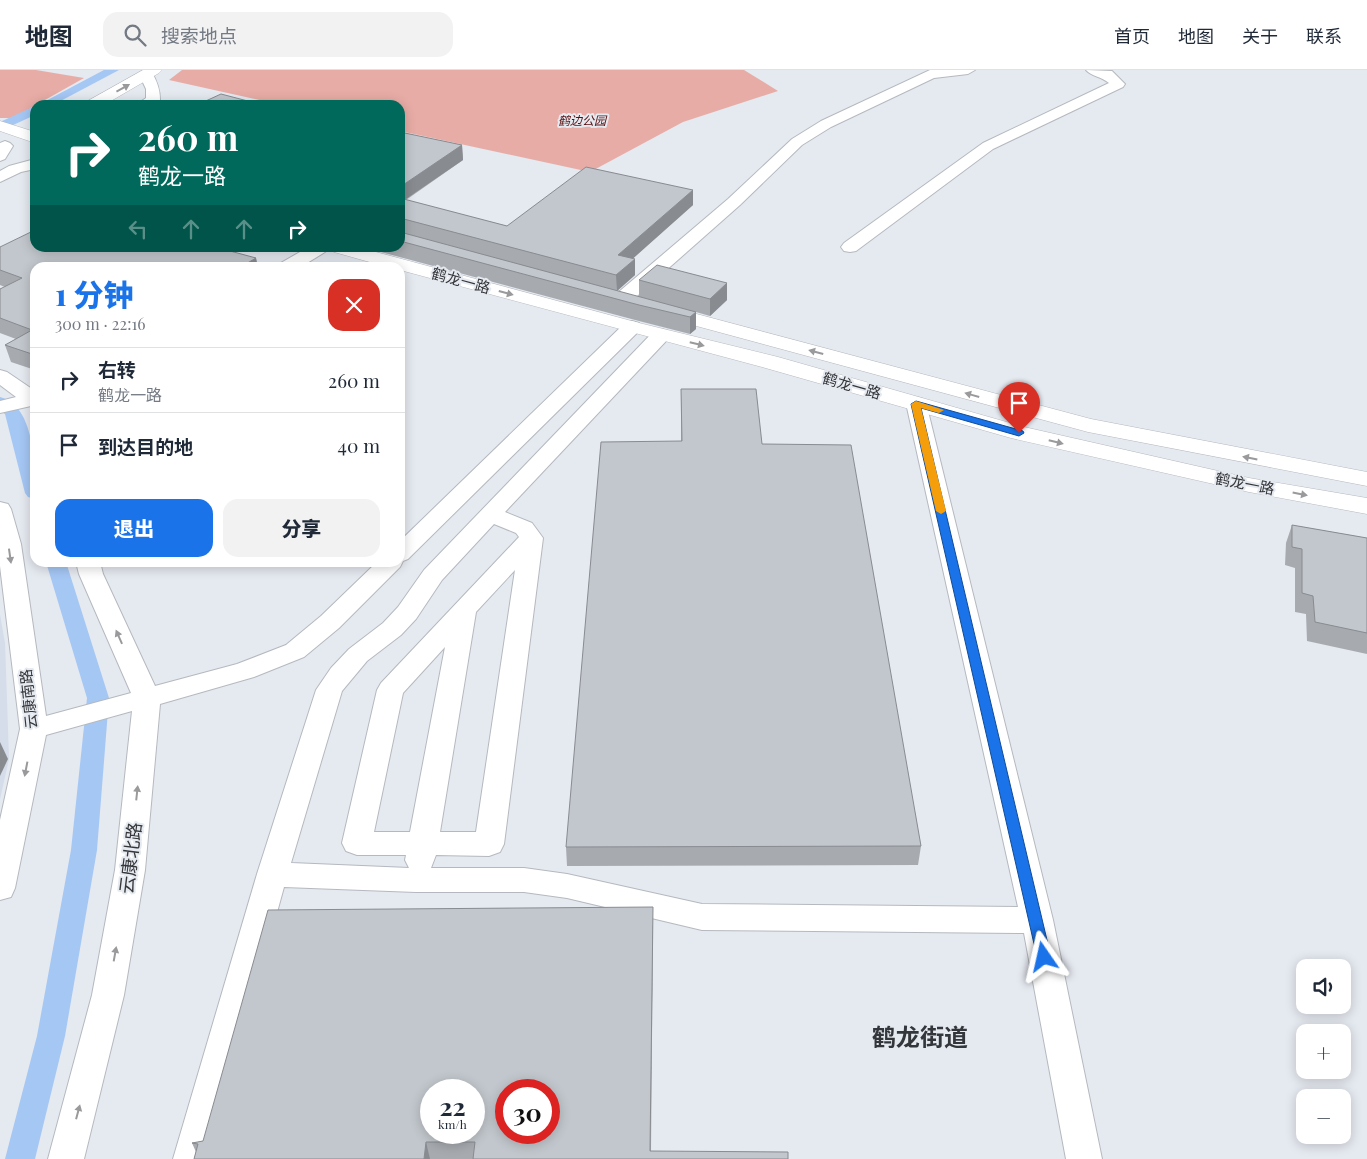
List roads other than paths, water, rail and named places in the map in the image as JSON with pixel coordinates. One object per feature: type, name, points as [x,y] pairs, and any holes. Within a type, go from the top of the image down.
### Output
[{"type":"highway","points":[[101,100],[150,72]]},
{"type":"highway","points":[[3,140],[30,138]]},
{"type":"highway","points":[[3,140],[30,150]]},
{"type":"highway","name":"鹤龙一路","points":[[356,252],[393,262]]},
{"type":"highway","name":"鹤龙一路","points":[[405,265],[661,335],[770,362],[1019,433],[1249,485],[1367,506]]},
{"type":"highway","name":"鹤龙一路","points":[[611,297],[1081,423],[1179,444],[1367,479]]},
{"type":"street","points":[[611,297],[734,202],[797,142],[826,124],[930,72],[968,70]]},
{"type":"street","points":[[150,72],[153,100]]},
{"type":"street","points":[[850,247],[988,146],[1118,84],[1100,72]]},
{"type":"street","points":[[0,172],[30,150]]},
{"type":"street","points":[[0,177],[15,169],[30,165]]},
{"type":"street","points":[[295,262],[311,252]]},
{"type":"street","points":[[405,549],[632,327]]},
{"type":"street","points":[[191,1159],[272,874],[330,690],[340,674],[358,655],[392,629],[408,613],[434,575],[661,335]]},
{"type":"street","points":[[0,376],[30,397]]},
{"type":"street","points":[[0,407],[30,401]]},
{"type":"street","points":[[916,404],[1037,920],[1084,1159]]},
{"type":"street","name":"云康南路","points":[[0,509],[9,544],[34,729],[0,888]]},
{"type":"street","points":[[492,515],[524,528],[531,538],[488,844],[357,843],[390,690],[531,538]]},
{"type":"street","name":"云康北路","points":[[66,1159],[110,985],[130,870],[147,699],[89,567]]},
{"type":"street","points":[[34,729],[245,671],[295,652],[330,622],[387,567]]},
{"type":"street","points":[[416,880],[464,610]]},
{"type":"street","points":[[272,874],[416,880],[524,880],[566,886],[702,917],[1037,920]]},
{"type":"waterway","points":[[54,100],[113,70]]},
{"type":"waterway","points":[[0,127],[30,112]]},
{"type":"waterway","points":[[0,402],[13,412],[30,475]]},
{"type":"waterway","points":[[20,1159],[51,1036],[84,850],[98,698],[58,567]]},
{"type":"district","name":"鹤龙街道","points":[[920,1036]]},
{"type":"park label","name":"鹤边公园","points":[[582,120]]}]
